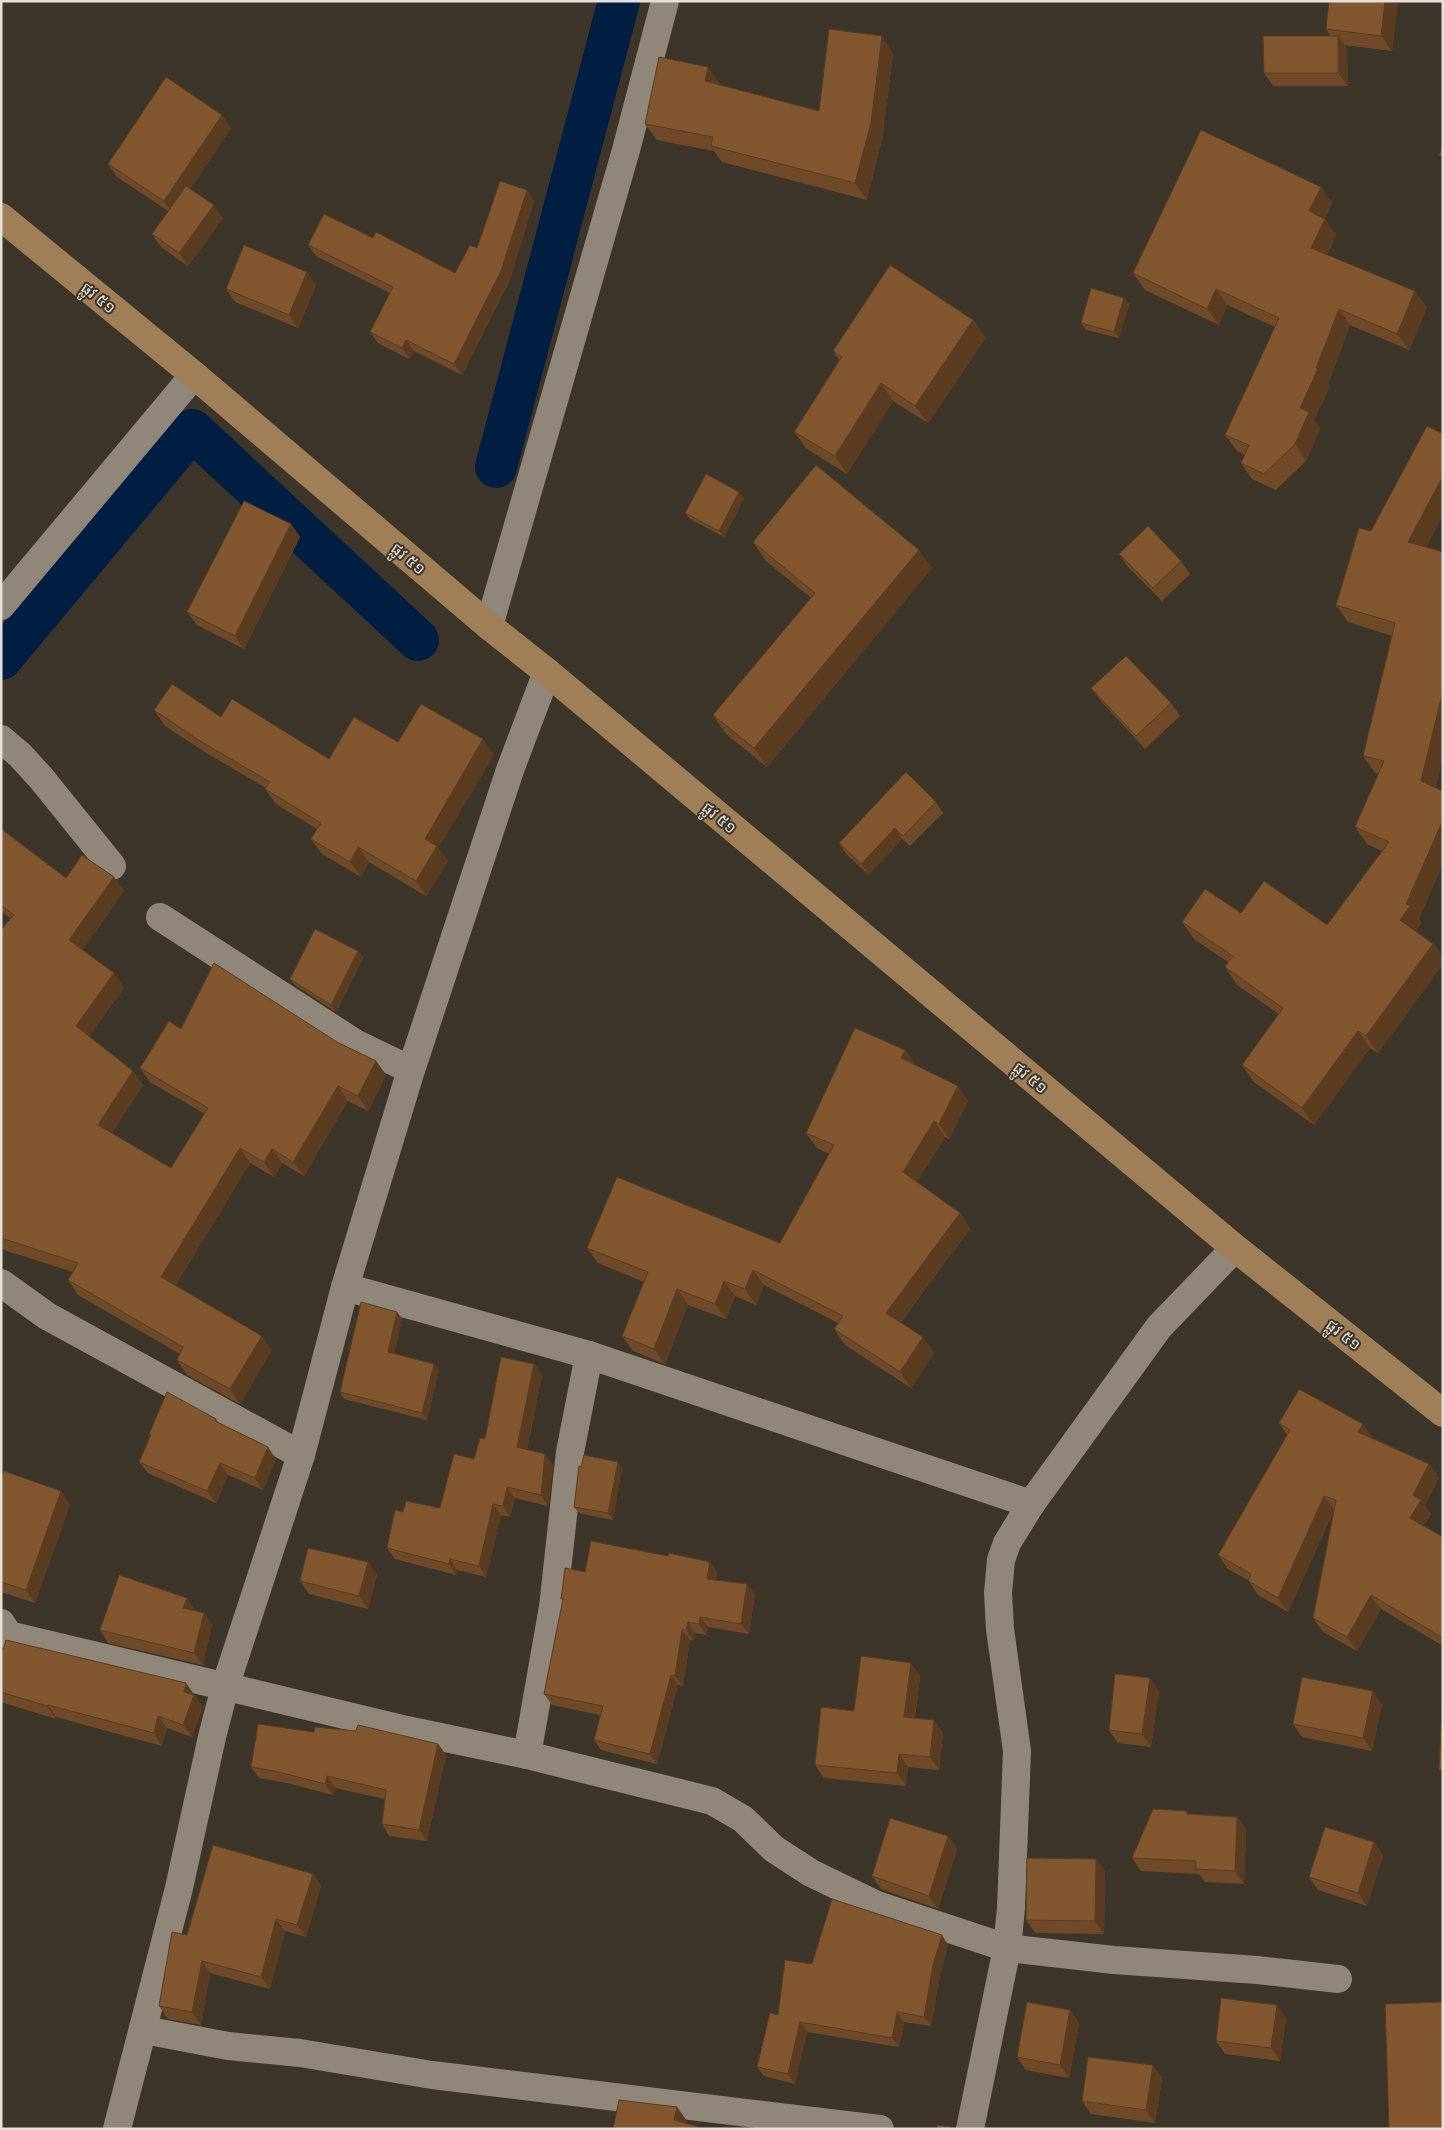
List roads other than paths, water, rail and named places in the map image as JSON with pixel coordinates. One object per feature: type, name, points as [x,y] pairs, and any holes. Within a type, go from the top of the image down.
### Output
[{"type":"main road","name":"ផ្លូវ ៥១","points":[[1,217],[194,375],[489,626],[547,672],[1235,1248],[1443,1413]]},
{"type":"street","points":[[489,626],[623,159],[665,1]]},
{"type":"street","points":[[1,606],[194,375]]},
{"type":"street","points":[[117,2129],[179,1888],[225,1686],[301,1455],[345,1287],[411,1070],[510,770],[547,672]]},
{"type":"street","points":[[1,739],[41,778],[112,866]]},
{"type":"street","points":[[160,917],[355,1042],[411,1070]]},
{"type":"street","points":[[970,2129],[1008,1948],[1015,1830],[1017,1751],[1000,1629],[998,1594],[1001,1560],[1007,1543],[1031,1504],[1159,1327],[1235,1248]]},
{"type":"street","points":[[1,1283],[47,1316],[301,1455]]},
{"type":"street","points":[[345,1287],[590,1355],[1031,1504]]},
{"type":"street","points":[[527,1755],[552,1607],[570,1452],[590,1355]]},
{"type":"street","points":[[4,1633],[407,1730],[527,1755],[712,1801],[743,1819],[774,1849],[811,1873],[877,1905],[1008,1948],[1114,1960],[1257,1970],[1338,1979]]},
{"type":"street","points":[[144,2030],[228,2046],[300,2053],[432,2075],[880,2129]]},
{"type":"waterway","points":[[496,467],[619,1]]},
{"type":"waterway","points":[[1,659],[192,430],[418,640]]}]
